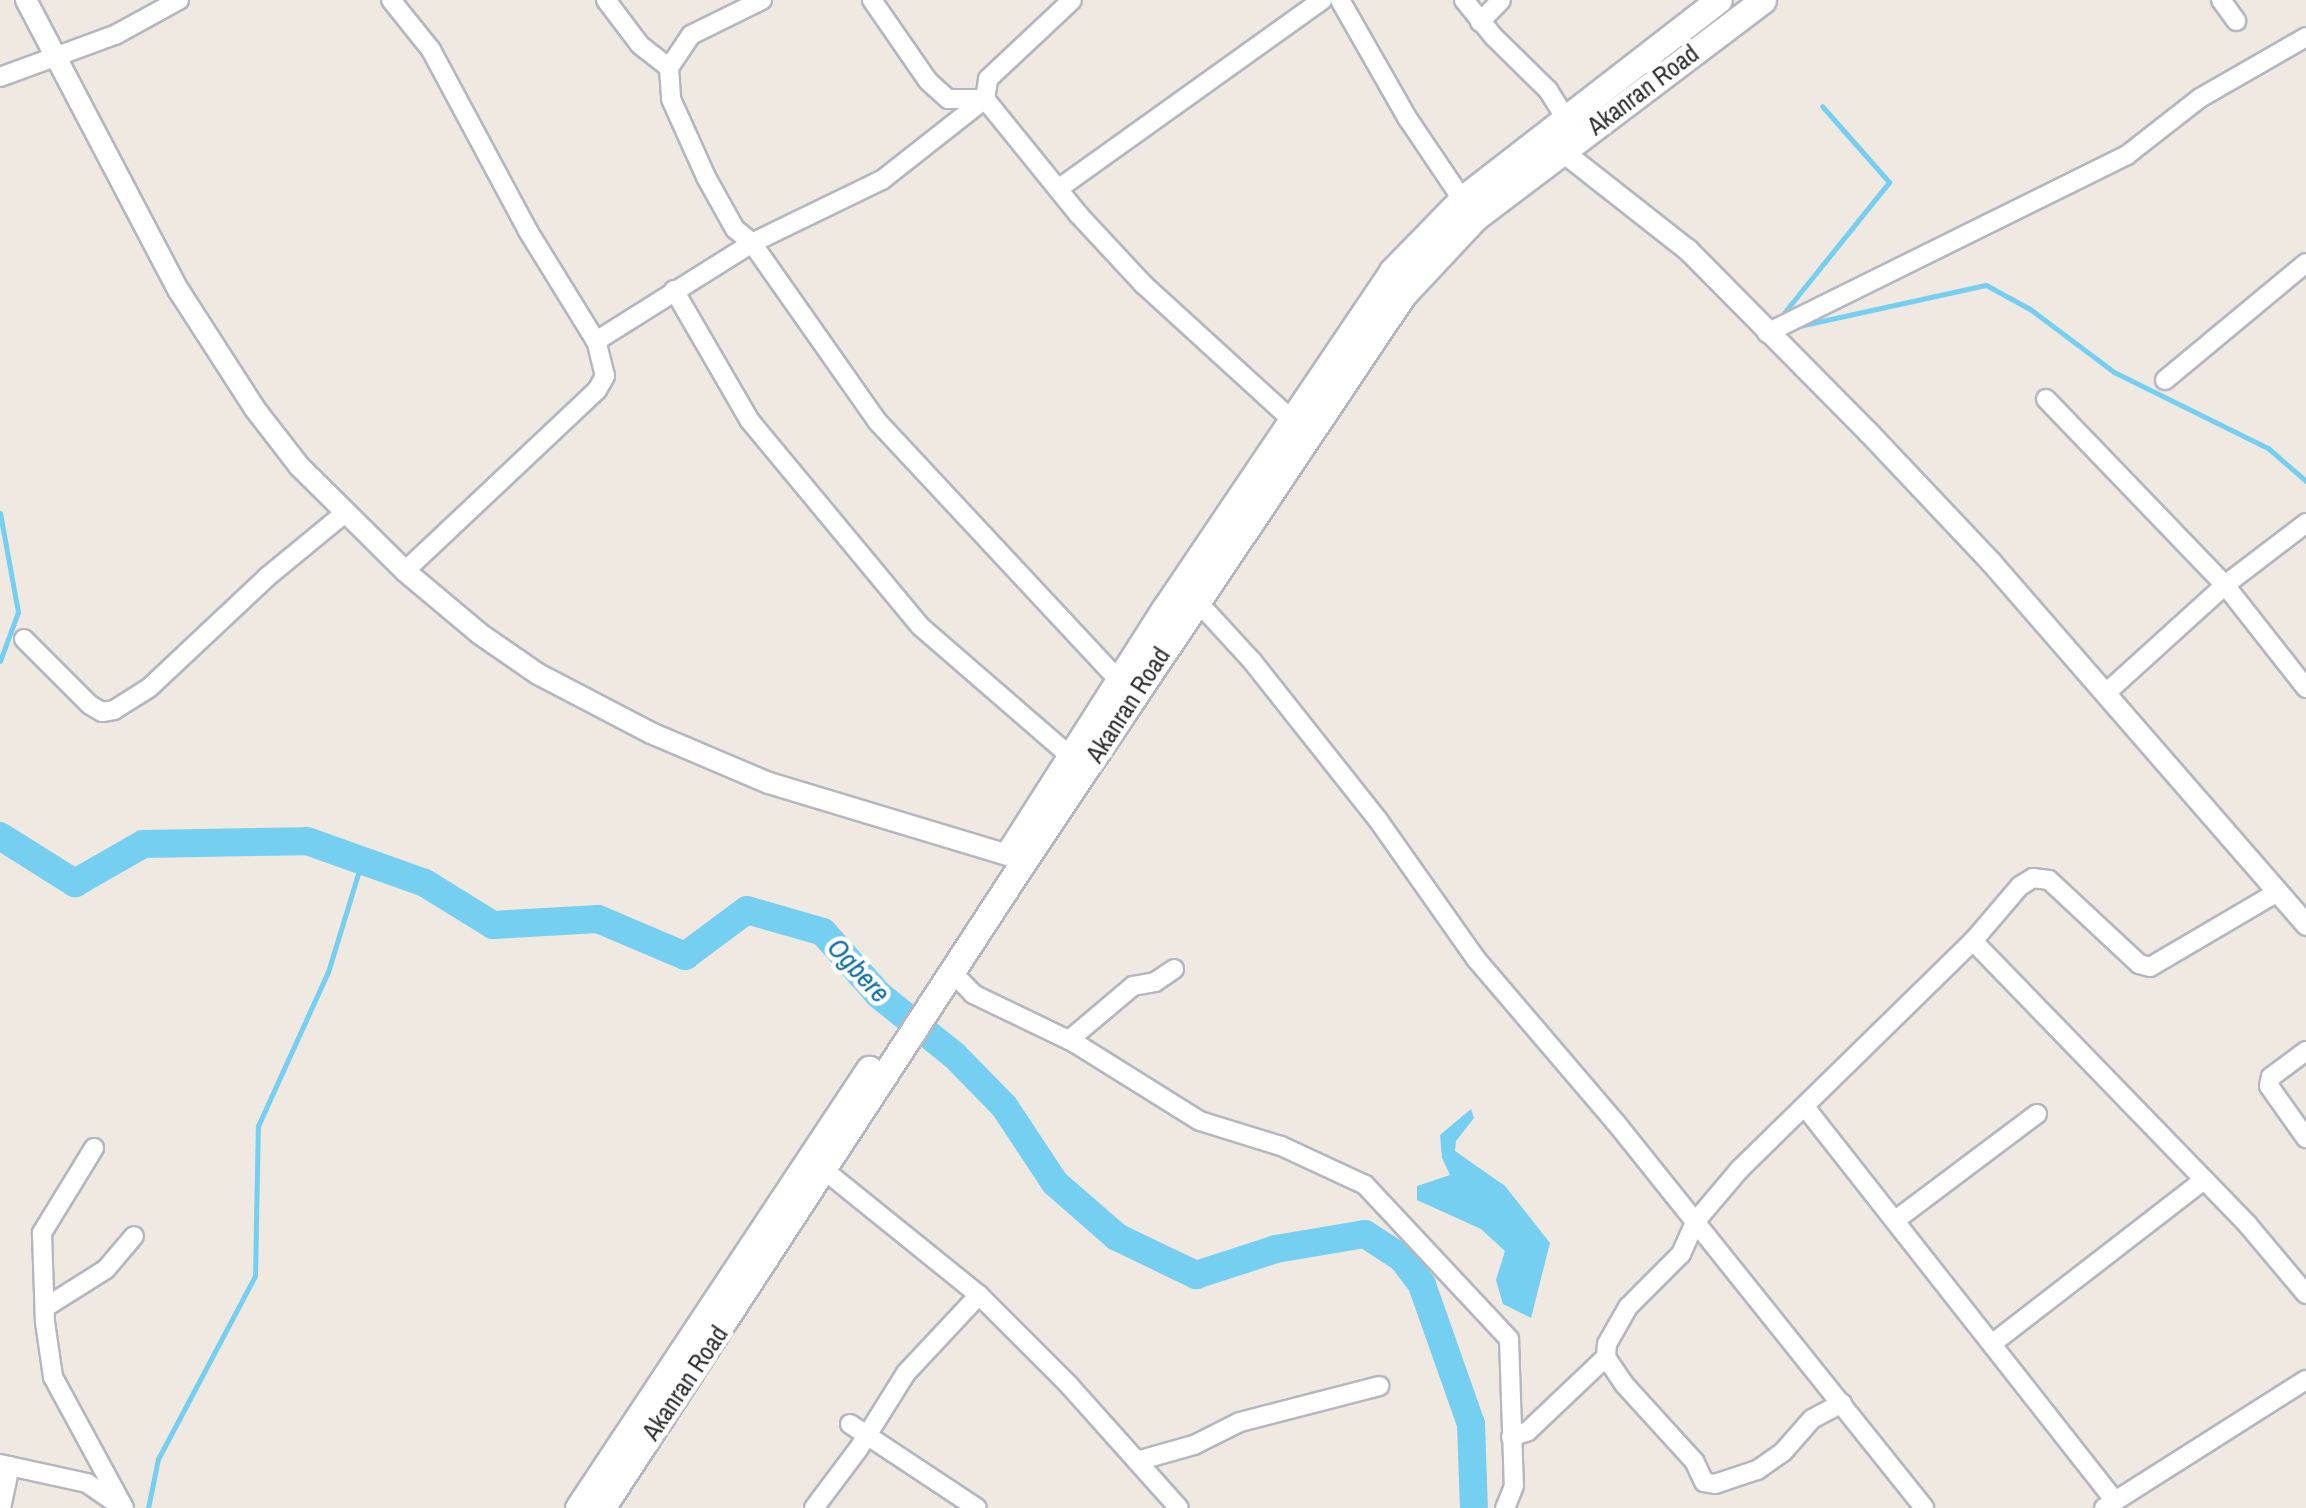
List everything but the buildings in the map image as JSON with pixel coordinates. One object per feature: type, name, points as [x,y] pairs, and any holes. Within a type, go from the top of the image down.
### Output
[{"type":"main road","name":"Akanran Road","points":[[916,1013],[954,974],[1196,600],[1403,294],[1474,218],[1562,151],[1611,98],[1719,0]]},
{"type":"main road","name":"Akanran Road","points":[[602,1508],[700,1341],[916,1013],[1008,855],[1392,270],[1462,199],[1566,118],[1611,98],[1763,0]]},
{"type":"main road","name":"Akanran Road","points":[[578,1508],[824,1170],[898,1039]]},
{"type":"street","points":[[26,0],[180,291],[236,379],[299,466],[405,571],[480,634],[538,674],[651,733],[769,783],[1008,855]]},
{"type":"street","points":[[0,77],[115,35],[179,0]]},
{"type":"street","points":[[390,0],[431,50],[528,231],[596,342],[606,376],[598,390],[405,571]]},
{"type":"street","points":[[606,0],[640,45],[669,68]]},
{"type":"street","points":[[762,0],[691,35],[669,68],[672,99],[706,177],[735,229],[752,243],[877,421],[1120,682]]},
{"type":"street","points":[[872,0],[928,81],[948,99],[985,99]]},
{"type":"street","points":[[596,342],[752,243],[882,180],[985,99],[988,78],[1072,0]]},
{"type":"street","points":[[1058,189],[1322,0]]},
{"type":"street","points":[[1340,0],[1408,119],[1462,199]]},
{"type":"street","points":[[1464,0],[1480,22],[1548,90],[1566,118]]},
{"type":"street","points":[[1480,22],[1500,0]]},
{"type":"street","points":[[2221,0],[2236,21]]},
{"type":"street","points":[[1767,333],[2127,156],[2200,98],[2304,44]]},
{"type":"street","points":[[985,99],[1143,284],[1291,419]]},
{"type":"street","points":[[1562,151],[1688,250],[1977,547],[2306,925]]},
{"type":"street","points":[[2165,380],[2306,263]]},
{"type":"street","points":[[674,290],[750,422],[896,598],[920,626],[1071,757]]},
{"type":"street","points":[[2046,399],[2225,585],[2306,688]]},
{"type":"street","points":[[24,639],[90,704],[102,712],[114,710],[150,688],[266,576],[346,512]]},
{"type":"street","points":[[2106,693],[2225,585],[2306,523]]},
{"type":"street","points":[[1196,600],[1252,662],[1378,820],[1476,959],[1842,1402],[1924,1508]]},
{"type":"street","points":[[1842,1402],[1812,1419],[1783,1452],[1757,1470],[1715,1484],[1704,1482],[1694,1461],[1634,1395],[1606,1357],[1607,1344],[1628,1307],[1652,1278],[1681,1254],[1695,1222],[1740,1169],[1974,941],[2020,886],[2033,878],[2049,880],[2139,964],[2150,967],[2278,892]]},
{"type":"street","points":[[1974,941],[2292,1272],[2306,1294]]},
{"type":"street","points":[[1069,1040],[1133,986],[1155,982],[1174,969]]},
{"type":"street","points":[[954,974],[973,994],[1069,1040],[1200,1121],[1282,1146],[1366,1184],[1509,1339],[1514,1486],[1505,1508]]},
{"type":"street","points":[[2306,1051],[2271,1077],[2269,1086],[2306,1138]]},
{"type":"street","points":[[1805,1107],[1993,1344],[2110,1505],[2306,1380]]},
{"type":"street","points":[[1897,1219],[2037,1114]]},
{"type":"street","points":[[94,1148],[42,1232],[46,1307],[53,1376],[123,1508]]},
{"type":"street","points":[[824,1170],[979,1296],[1179,1508]]},
{"type":"street","points":[[1993,1344],[2204,1180]]},
{"type":"street","points":[[46,1307],[106,1270],[134,1236]]},
{"type":"street","points":[[814,1508],[869,1434],[906,1374],[979,1296]]},
{"type":"street","points":[[1511,1437],[1528,1431],[1606,1357]]},
{"type":"street","points":[[1137,1461],[1194,1446],[1240,1422],[1378,1386]]},
{"type":"street","points":[[850,1424],[977,1508]]},
{"type":"street","points":[[1,1508],[5,1465],[87,1483],[123,1508]]},
{"type":"water","points":[[1471,1109],[1474,1118],[1456,1141],[1455,1151],[1505,1186],[1550,1243],[1531,1318],[1503,1304],[1496,1280],[1505,1251],[1481,1229],[1417,1200],[1417,1186],[1450,1175],[1442,1158],[1440,1135]]},
{"type":"waterway","points":[[1779,319],[1889,182],[1822,106]]},
{"type":"waterway","points":[[1799,326],[1986,285],[2030,309],[2114,372],[2268,448],[2306,481]]},
{"type":"waterway","points":[[0,513],[18,612],[0,661]]},
{"type":"waterway","name":"Ogbere","points":[[0,836],[75,883],[143,844],[307,841],[425,883],[493,925],[598,919],[685,956],[747,910],[823,932],[879,995],[954,1055],[1004,1106],[1055,1183],[1117,1237],[1196,1275],[1276,1249],[1365,1234],[1402,1258],[1422,1285],[1471,1424],[1474,1508]]},
{"type":"waterway","points":[[148,1508],[158,1459],[255,1276],[258,1126],[328,972],[362,861]]}]
